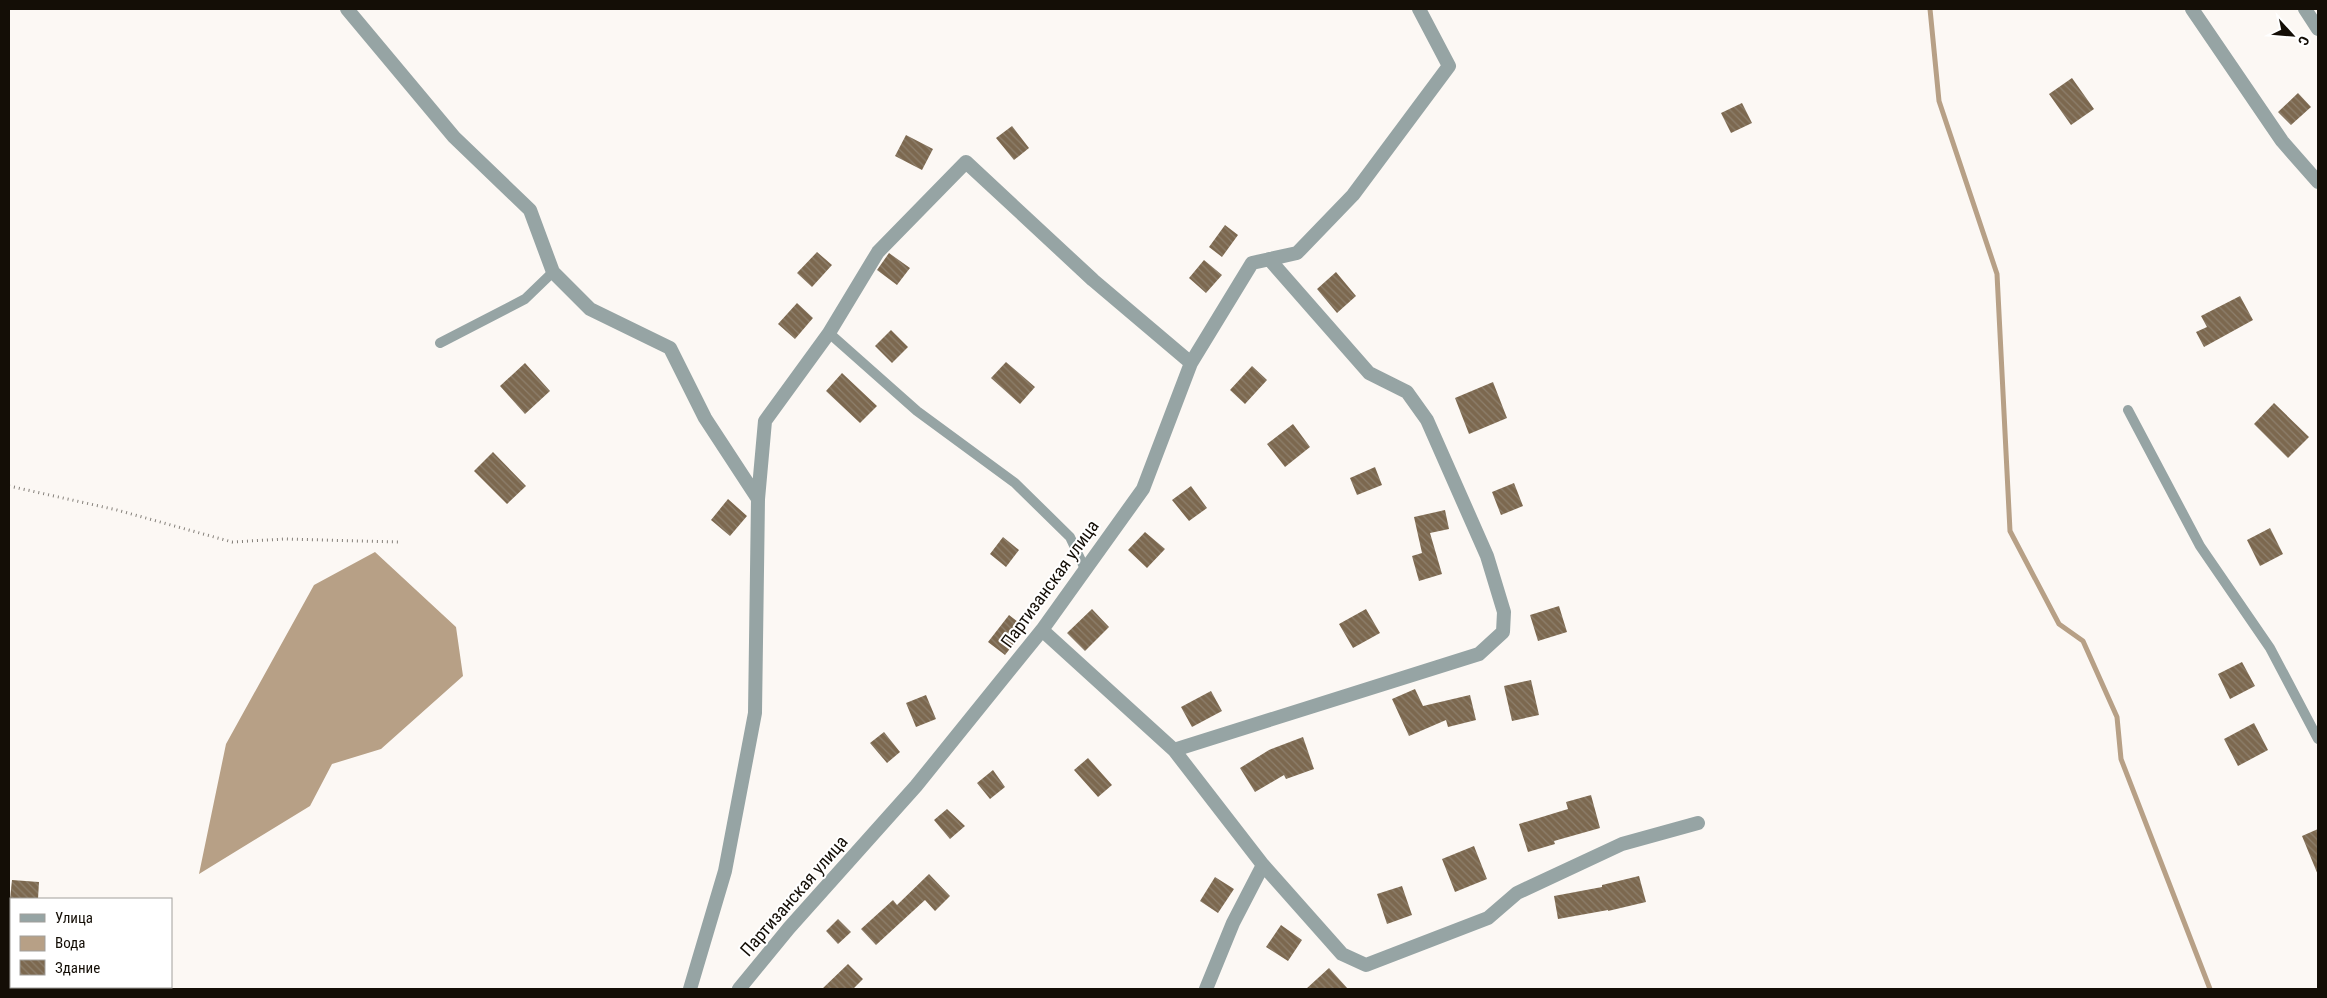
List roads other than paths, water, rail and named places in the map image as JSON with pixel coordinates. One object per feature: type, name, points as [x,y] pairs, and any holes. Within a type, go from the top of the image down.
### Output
[{"type":"street","points":[[347,9],[454,137],[530,210],[553,272],[590,309],[670,348],[705,418],[758,499]]},
{"type":"street","name":"Партизанская улица","points":[[739,989],[789,928],[916,786],[1042,630],[1143,489],[1192,363],[1252,262],[1297,253],[1353,195],[1449,66],[1419,9]]},
{"type":"street","points":[[2192,9],[2282,141],[2318,182]]},
{"type":"street","points":[[2305,9],[2318,29]]},
{"type":"street","points":[[690,989],[725,871],[755,712],[758,499],[765,421],[829,333],[878,252],[966,162],[1093,280],[1192,363]]},
{"type":"street","points":[[1174,750],[1479,654],[1503,632],[1504,612],[1486,556],[1427,420],[1407,392],[1369,373],[1269,259]]},
{"type":"street","points":[[1042,630],[1174,750],[1262,865],[1342,954],[1366,965],[1488,918],[1517,893],[1622,844],[1698,823]]},
{"type":"street","points":[[1206,989],[1234,923],[1262,865]]},
{"type":"lane","points":[[440,343],[525,299],[553,272]]},
{"type":"lane","points":[[829,333],[917,411],[1015,483],[1070,537],[1085,569]]},
{"type":"lane","points":[[2128,410],[2200,546],[2270,648],[2318,739]]},
{"type":"water","points":[[375,552],[456,627],[463,676],[381,749],[332,764],[310,806],[199,874],[226,744],[314,585]]},
{"type":"waterway","points":[[1930,9],[1939,101],[1997,274],[2010,531],[2059,624],[2083,641],[2117,717],[2121,759],[2210,989]]}]
